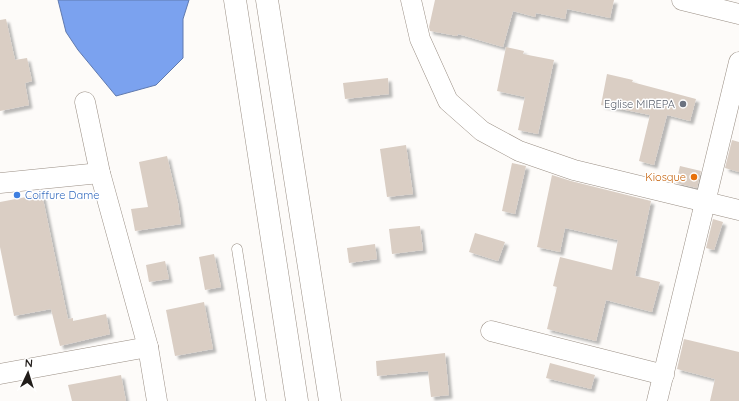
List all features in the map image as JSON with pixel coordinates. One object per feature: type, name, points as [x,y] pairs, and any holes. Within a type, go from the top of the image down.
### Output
[{"type":"main road","points":[[235,0],[297,401]]},
{"type":"main road","points":[[268,0],[330,401]]},
{"type":"street","points":[[410,0],[420,39],[448,101],[482,131],[519,151],[574,170],[739,210]]},
{"type":"street","points":[[682,0],[739,14]]},
{"type":"street","points":[[657,401],[739,62]]},
{"type":"street","points":[[85,102],[100,173],[148,347],[157,401]]},
{"type":"street","points":[[0,183],[100,173]]},
{"type":"street","points":[[491,331],[664,375]]},
{"type":"street","points":[[0,374],[148,347]]},
{"type":"lane","points":[[237,249],[261,401]]},
{"type":"water","points":[[58,0],[189,0],[183,19],[183,58],[156,85],[116,96],[78,50],[66,32]]},
{"type":"building","points":[[435,0],[614,0],[610,18],[567,9],[565,19],[536,13],[535,17],[513,11],[503,47],[458,34],[457,36],[430,31],[429,27]]},
{"type":"building","points":[[6,19],[15,60],[27,58],[32,81],[25,83],[29,105],[0,111],[0,20]]},
{"type":"building","points":[[506,47],[524,51],[523,54],[554,60],[538,134],[518,130],[525,97],[497,91]]},
{"type":"building","points":[[607,74],[633,80],[632,82],[696,99],[690,121],[667,115],[654,165],[639,161],[650,115],[601,105]]},
{"type":"building","points":[[388,78],[389,94],[345,99],[343,83]]},
{"type":"building","points":[[732,140],[739,142],[739,172],[725,168]]},
{"type":"building","points":[[406,145],[413,194],[387,197],[380,149]]},
{"type":"building","points":[[167,156],[178,203],[181,224],[135,231],[131,209],[148,207],[139,162]]},
{"type":"building","points":[[512,163],[526,166],[515,214],[502,211]]},
{"type":"building","points":[[680,166],[701,171],[697,188],[676,183]]},
{"type":"building","points":[[552,175],[651,201],[635,276],[660,282],[652,312],[606,300],[596,341],[547,329],[557,287],[553,286],[560,257],[612,270],[618,240],[565,228],[560,252],[537,247]]},
{"type":"building","points":[[42,194],[68,319],[73,318],[73,321],[106,314],[110,334],[60,346],[51,309],[14,316],[0,247],[0,202]]},
{"type":"building","points":[[713,219],[723,222],[714,250],[706,248]]},
{"type":"building","points":[[420,226],[423,250],[392,254],[389,229]]},
{"type":"building","points":[[475,233],[505,242],[498,261],[469,252]]},
{"type":"building","points":[[375,244],[377,259],[349,263],[347,248]]},
{"type":"building","points":[[214,254],[221,287],[205,290],[199,257]]},
{"type":"building","points":[[165,261],[169,279],[149,282],[146,265]]},
{"type":"building","points":[[204,302],[213,349],[175,356],[166,310]]},
{"type":"building","points":[[684,339],[739,352],[739,401],[710,401],[715,379],[677,369]]},
{"type":"building","points":[[445,353],[449,395],[431,397],[428,371],[377,376],[376,361]]},
{"type":"building","points":[[550,363],[595,375],[591,389],[546,378]]},
{"type":"building","points":[[121,375],[126,401],[72,401],[68,385]]},
{"type":"place","name":"Eglise MIREPA","points":[[683,104]]},
{"type":"place","name":"Kiosque","points":[[694,177]]},
{"type":"place","name":"Coiffure Dame","points":[[17,195]]}]
